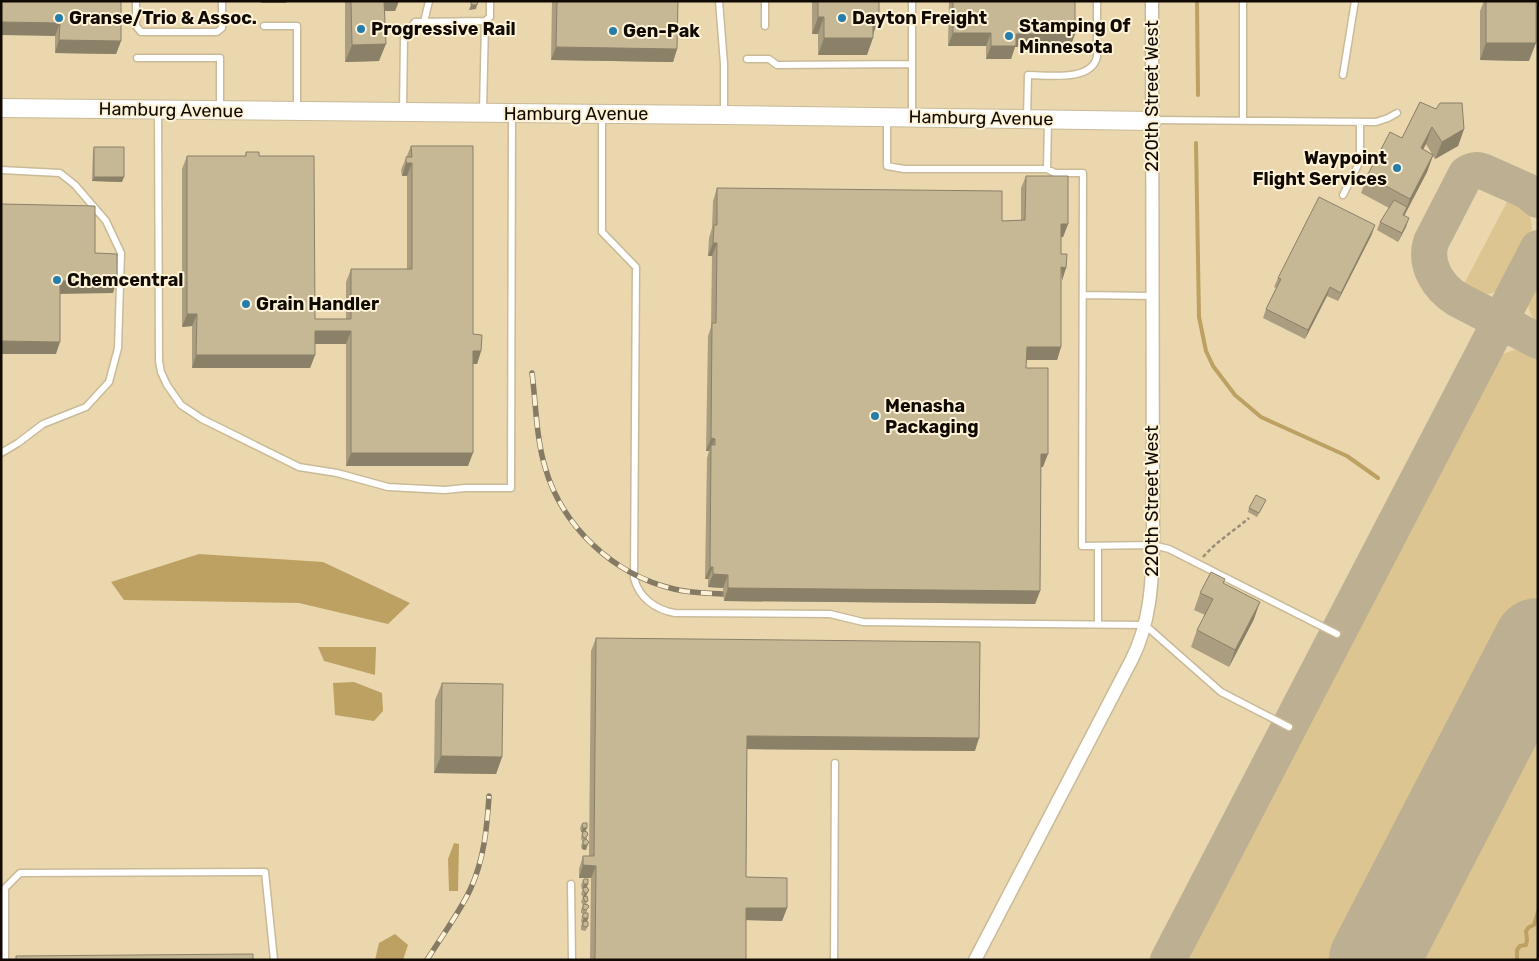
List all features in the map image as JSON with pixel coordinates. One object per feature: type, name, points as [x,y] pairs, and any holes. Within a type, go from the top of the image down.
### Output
[{"type":"street","name":"220th Street West","points":[[974,960],[1137,648],[1145,625],[1151,590],[1153,545],[1152,1]]},
{"type":"street","name":"Hamburg Avenue","points":[[1,108],[1152,120]]},
{"type":"lane","points":[[136,1],[136,26],[141,32],[217,32],[222,28],[222,1]]},
{"type":"lane","points":[[424,22],[429,1]]},
{"type":"lane","points":[[403,112],[404,37],[415,22],[485,21],[490,17],[490,1]]},
{"type":"lane","points":[[718,1],[724,64],[724,115]]},
{"type":"lane","points":[[765,1],[765,26]]},
{"type":"lane","points":[[912,1],[912,117]]},
{"type":"lane","points":[[1027,119],[1028,75],[1073,75],[1086,71],[1094,65],[1097,57],[1097,1]]},
{"type":"lane","points":[[1242,120],[1243,1]]},
{"type":"lane","points":[[1343,75],[1355,1]]},
{"type":"lane","points":[[483,113],[485,21]]},
{"type":"lane","points":[[264,26],[297,26],[297,111]]},
{"type":"lane","points":[[137,58],[220,58],[220,111]]},
{"type":"lane","points":[[747,59],[768,59],[776,65],[912,64]]},
{"type":"lane","points":[[158,110],[159,361],[161,372],[172,393],[182,405],[202,419],[299,467],[337,473],[388,487],[445,490],[511,488],[512,114]]},
{"type":"lane","points":[[1152,120],[1376,122],[1397,113]]},
{"type":"lane","points":[[602,114],[602,232],[636,267],[634,578],[640,593],[654,606],[675,614],[830,614],[862,622],[1145,625],[1221,692],[1289,727]]},
{"type":"lane","points":[[887,117],[887,166],[904,169],[1047,169],[1055,173],[1083,173],[1082,546],[1153,545],[1169,549],[1337,634]]},
{"type":"lane","points":[[1047,169],[1048,119]]},
{"type":"lane","points":[[1343,195],[1359,163],[1360,122]]},
{"type":"lane","points":[[1,170],[60,173],[76,185],[106,221],[121,253],[118,348],[109,382],[86,407],[43,424],[18,444],[1,453]]},
{"type":"lane","points":[[1083,295],[1152,296]]},
{"type":"lane","points":[[1098,546],[1098,624]]},
{"type":"lane","points":[[834,960],[835,763]]},
{"type":"lane","points":[[6,960],[5,888],[20,873],[226,872],[265,872],[274,960]]},
{"type":"lane","points":[[571,884],[572,960]]},
{"type":"path","points":[[1198,563],[1213,545],[1249,518]]},
{"type":"shaded area","points":[[1,1],[1538,1],[1538,960],[1,960]]},
{"type":"shaded area","points":[[1508,200],[1516,201],[1527,207],[1532,229],[1498,291],[1484,295],[1475,294],[1467,289],[1464,284]]},
{"type":"shaded area","points":[[1538,274],[1538,324],[1530,312],[1528,299]]},
{"type":"shaded area","points":[[1514,350],[1528,352],[1538,357],[1538,593],[1347,960],[1182,960],[1492,365],[1503,354]]},
{"type":"shaded area","points":[[199,554],[323,562],[410,603],[388,624],[299,603],[124,600],[111,582]]},
{"type":"shaded area","points":[[318,647],[376,647],[375,675],[324,661]]},
{"type":"shaded area","points":[[354,682],[382,693],[383,711],[374,721],[335,715],[333,683]]},
{"type":"shaded area","points":[[1538,696],[1538,960],[1400,960]]},
{"type":"shaded area","points":[[454,843],[459,844],[458,891],[449,891],[448,859]]},
{"type":"shaded area","points":[[395,934],[408,945],[403,960],[375,960],[379,943]]},
{"type":"building","name":"Granse/Trio & Assoc.","points":[[1,1],[121,1],[121,41],[59,40],[60,23],[1,22]]},
{"type":"building","points":[[351,1],[384,1],[386,44],[352,45]]},
{"type":"building","points":[[471,1],[478,1],[477,5],[471,5]]},
{"type":"building","name":"Gen-Pak","points":[[557,1],[678,1],[677,49],[556,47]]},
{"type":"building","name":"Dayton Freight","points":[[818,1],[879,1],[879,17],[873,17],[873,38],[824,38],[824,17],[818,17]]},
{"type":"building","name":"Stamping Of Minnesota","points":[[953,1],[1075,1],[1075,34],[1016,34],[1016,46],[991,46],[991,33],[953,33]]},
{"type":"building","points":[[1486,1],[1536,1],[1536,43],[1486,43]]},
{"type":"building","name":"Waypoint Flight Services","points":[[1420,102],[1436,109],[1440,103],[1462,103],[1464,129],[1442,142],[1432,127],[1421,148],[1433,155],[1410,199],[1367,176],[1390,132],[1402,138]]},
{"type":"building","name":"Grain Handler","points":[[411,146],[473,146],[473,334],[482,335],[481,351],[473,351],[473,453],[351,453],[351,331],[315,331],[315,355],[196,355],[197,314],[187,314],[187,156],[246,156],[246,152],[259,152],[259,156],[314,156],[315,319],[351,319],[351,269],[412,269],[412,163],[406,163],[406,157],[412,157]]},
{"type":"building","points":[[94,147],[124,147],[124,177],[94,177]]},
{"type":"building","name":"Menasha Packaging","points":[[1026,176],[1068,176],[1068,224],[1061,224],[1061,254],[1067,254],[1066,268],[1061,267],[1061,347],[1027,347],[1026,368],[1048,368],[1048,454],[1041,454],[1040,591],[728,588],[728,575],[713,574],[713,567],[710,567],[711,445],[715,445],[715,439],[711,438],[712,323],[716,323],[717,243],[713,243],[714,225],[717,225],[717,188],[1002,191],[1002,221],[1025,220]]},
{"type":"building","points":[[1319,197],[1375,225],[1341,293],[1330,287],[1308,330],[1266,309],[1281,279],[1278,278]]},
{"type":"building","points":[[1394,200],[1407,207],[1403,215],[1409,218],[1402,233],[1380,222]]},
{"type":"building","name":"Chemcentral","points":[[1,204],[95,206],[95,253],[117,254],[117,280],[60,281],[60,342],[1,341]]},
{"type":"building","points":[[1256,495],[1266,500],[1259,513],[1249,508]]},
{"type":"building","points":[[1211,572],[1225,579],[1223,583],[1260,602],[1235,650],[1197,630],[1213,599],[1200,593]]},
{"type":"building","points":[[596,638],[980,642],[979,738],[747,736],[746,877],[787,878],[787,908],[746,908],[746,960],[595,960],[596,866],[583,865],[583,856],[594,856]]},
{"type":"building","points":[[442,683],[503,684],[502,757],[441,756]]},
{"type":"building","points":[[583,823],[587,823],[587,828],[583,828]]},
{"type":"building","points":[[585,831],[588,835],[585,838],[582,833]]},
{"type":"building","points":[[586,839],[589,842],[587,845],[583,845],[583,841]]},
{"type":"building","points":[[584,879],[588,879],[588,884],[584,884]]},
{"type":"building","points":[[587,887],[589,890],[585,893],[583,888]]},
{"type":"building","points":[[587,896],[588,901],[585,902],[583,897]]},
{"type":"building","points":[[584,904],[589,907],[586,910],[583,909]]},
{"type":"building","points":[[584,913],[588,913],[588,918],[582,917]]},
{"type":"building","points":[[586,921],[588,926],[586,927],[583,926],[583,922]]},
{"type":"building","points":[[253,954],[253,960],[16,960],[16,956]]},
{"type":"waterway","points":[[1197,1],[1198,95]]},
{"type":"waterway","points":[[1196,143],[1199,317],[1206,351],[1213,366],[1235,395],[1261,417],[1347,456],[1378,478]]},
{"type":"waterway","points":[[1517,960],[1517,950],[1520,946],[1526,945],[1526,931],[1534,925],[1538,912]]},
{"type":"taxiway","points":[[1538,200],[1527,191],[1482,171],[1470,172],[1466,174],[1431,242],[1429,251],[1429,259],[1434,275],[1450,294],[1538,341]]},
{"type":"taxiway","points":[[1168,960],[1538,248]]},
{"type":"runway","points":[[1374,960],[1538,643]]},
{"type":"railway","points":[[532,373],[538,432],[545,467],[553,489],[577,528],[611,560],[652,582],[674,589],[698,593],[723,594]]},
{"type":"railway","points":[[427,960],[460,908],[475,879],[484,844],[489,796]]},
{"type":"place","name":"Granse/Trio & Assoc.","points":[[59,18]]},
{"type":"place","name":"Dayton Freight","points":[[842,18]]},
{"type":"place","name":"Progressive Rail","points":[[361,29]]},
{"type":"place","name":"Gen-Pak","points":[[613,31]]},
{"type":"place","name":"Stamping Of Minnesota","points":[[1009,36]]},
{"type":"place","name":"Waypoint Flight Services","points":[[1397,168]]},
{"type":"place","name":"Chemcentral","points":[[57,280]]},
{"type":"place","name":"Grain Handler","points":[[246,304]]},
{"type":"place","name":"Menasha Packaging","points":[[875,416]]}]
